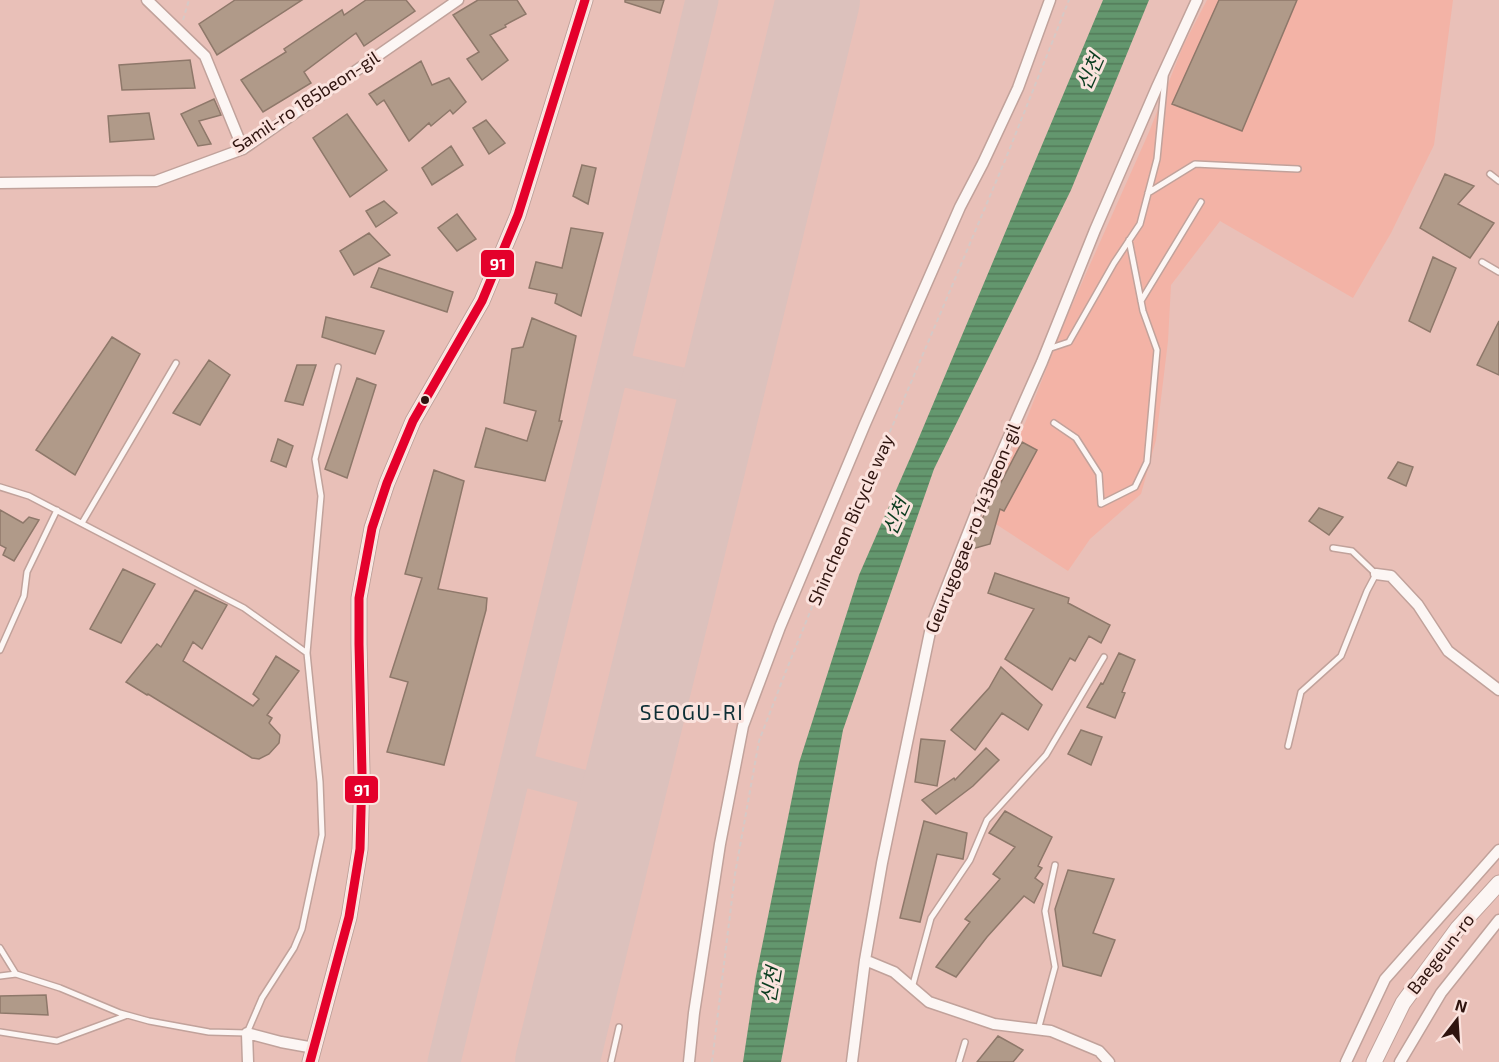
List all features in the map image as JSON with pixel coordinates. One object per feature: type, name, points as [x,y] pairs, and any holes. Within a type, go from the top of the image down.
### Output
[{"type":"main road","points":[[312,1055],[349,917],[360,849],[362,773],[359,598],[372,528],[387,483],[413,421],[482,301],[518,215],[583,1]]},
{"type":"main road","name":"Baegeun-ro","points":[[1374,1062],[1403,1003],[1458,928],[1499,883]]},
{"type":"street","points":[[147,0],[205,56],[243,149]]},
{"type":"street","name":"Samil-ro 185beon-gil","points":[[0,183],[156,181],[243,149],[458,0]]},
{"type":"street","points":[[689,1062],[694,1013],[720,843],[743,726],[780,627],[865,424],[960,207],[1017,88],[1050,0]]},
{"type":"street","name":"Geurugogae-ro 143beon-gil","points":[[852,1062],[865,960],[931,627],[983,495],[1047,350],[1095,230],[1197,0]]},
{"type":"street","points":[[1376,574],[1391,576],[1418,605],[1448,651],[1499,690]]},
{"type":"street","points":[[1346,1062],[1385,979],[1499,850]]},
{"type":"street","points":[[1400,1062],[1441,993],[1499,920]]},
{"type":"street","points":[[865,960],[894,972],[929,1002],[994,1024],[1051,1031],[1098,1051],[1109,1062]]},
{"type":"street","points":[[248,1062],[248,1033],[281,1042],[312,1055]]},
{"type":"lane","points":[[1047,350],[1069,342],[1109,271],[1140,224],[1157,159],[1167,65]]},
{"type":"lane","points":[[1148,193],[1195,164],[1298,168]]},
{"type":"lane","points":[[1490,174],[1499,181]]},
{"type":"lane","points":[[1141,301],[1201,202]]},
{"type":"lane","points":[[1054,423],[1076,438],[1099,474],[1101,504],[1135,487],[1147,462],[1156,350],[1141,301],[1129,240]]},
{"type":"lane","points":[[1482,262],[1499,272]]},
{"type":"lane","points":[[82,523],[176,363]]},
{"type":"lane","points":[[0,976],[16,974],[149,1021],[209,1032],[248,1033],[262,998],[294,948],[302,929],[322,835],[320,782],[307,653],[321,496],[315,459],[338,367]]},
{"type":"lane","points":[[0,488],[29,496],[244,608],[307,653]]},
{"type":"lane","points":[[0,650],[24,596],[27,572],[57,510]]},
{"type":"lane","points":[[1288,746],[1301,692],[1341,656],[1376,574],[1352,551],[1333,548]]},
{"type":"lane","points":[[912,987],[931,918],[970,860],[987,820],[1046,754],[1104,657]]},
{"type":"lane","points":[[1038,1030],[1055,967],[1045,911],[1055,866]]},
{"type":"lane","points":[[0,948],[16,974]]},
{"type":"lane","points":[[0,958],[7,960]]},
{"type":"lane","points":[[0,1032],[57,1041],[127,1015]]},
{"type":"lane","points":[[611,1062],[619,1027]]},
{"type":"lane","points":[[959,1062],[964,1042]]},
{"type":"path","points":[[179,31],[189,0]]},
{"type":"path","name":"Shincheon Bicycle way","points":[[712,1062],[735,874],[759,741],[839,542],[943,308],[1069,0]]},
{"type":"shaded area","points":[[1207,0],[1453,0],[1434,145],[1391,233],[1353,298],[1220,221],[1171,285],[1168,341],[1156,440],[1141,494],[1090,539],[1068,571],[982,515],[1025,423],[1068,314],[1149,132],[1183,46]]},
{"type":"water","name":"신천","points":[[1103,0],[1149,0],[1071,190],[934,469],[843,730],[781,1062],[743,1062],[756,976],[799,763],[859,575]]},
{"type":"building","points":[[235,0],[302,0],[217,55],[199,24]]},
{"type":"building","points":[[366,0],[406,0],[415,11],[364,46],[356,33],[304,72],[311,83],[263,112],[241,80],[286,52],[284,49],[342,10],[344,15]]},
{"type":"building","points":[[478,0],[517,0],[526,14],[490,35],[508,60],[482,80],[467,59],[479,52],[453,15]]},
{"type":"building","points":[[625,0],[664,0],[660,13],[625,2]]},
{"type":"building","points":[[1219,0],[1297,0],[1242,131],[1172,104]]},
{"type":"building","points":[[190,60],[195,88],[122,90],[119,65]]},
{"type":"building","points":[[421,61],[432,85],[449,78],[466,102],[453,114],[450,110],[431,126],[429,123],[409,141],[384,100],[377,105],[369,94]]},
{"type":"building","points":[[214,99],[221,115],[199,121],[211,144],[198,146],[181,114]]},
{"type":"building","points":[[149,113],[154,139],[110,142],[108,116]]},
{"type":"building","points":[[347,114],[387,170],[350,197],[313,138]]},
{"type":"building","points":[[486,120],[505,143],[489,154],[473,128]]},
{"type":"building","points":[[451,146],[463,165],[432,185],[422,168]]},
{"type":"building","points":[[582,165],[596,168],[588,204],[573,196]]},
{"type":"building","points":[[1445,174],[1474,186],[1458,204],[1494,223],[1470,258],[1420,228]]},
{"type":"building","points":[[384,201],[397,213],[376,227],[366,211]]},
{"type":"building","points":[[457,214],[476,239],[457,251],[438,228]]},
{"type":"building","points":[[571,228],[603,233],[581,316],[555,303],[557,294],[529,288],[536,262],[562,268]]},
{"type":"building","points":[[369,233],[390,255],[354,275],[340,251]]},
{"type":"building","points":[[1433,257],[1456,268],[1430,332],[1409,321]]},
{"type":"building","points":[[379,268],[453,292],[447,312],[371,287]]},
{"type":"building","points":[[326,317],[384,331],[375,354],[322,337]]},
{"type":"building","points":[[532,318],[576,336],[559,421],[562,421],[545,481],[475,467],[486,428],[527,441],[536,411],[504,403],[512,349],[523,347]]},
{"type":"building","points":[[1499,321],[1499,375],[1477,365]]},
{"type":"building","points":[[112,337],[140,354],[75,475],[36,450]]},
{"type":"building","points":[[209,360],[230,375],[200,425],[173,413]]},
{"type":"building","points":[[297,365],[316,365],[303,405],[285,401]]},
{"type":"building","points":[[357,378],[376,385],[347,478],[325,469]]},
{"type":"building","points":[[278,439],[293,446],[286,467],[271,461]]},
{"type":"building","points":[[1022,442],[1037,450],[1004,511],[1000,509],[990,544],[972,549],[970,548],[982,519]]},
{"type":"building","points":[[1398,462],[1413,467],[1406,486],[1388,478]]},
{"type":"building","points":[[434,470],[464,481],[438,589],[487,598],[486,610],[444,765],[387,752],[408,682],[390,677],[422,578],[405,574]]},
{"type":"building","points":[[1319,508],[1343,517],[1329,535],[1309,521]]},
{"type":"building","points":[[0,510],[23,523],[29,517],[39,520],[14,561],[3,555],[6,548],[0,545]]},
{"type":"building","points":[[123,569],[155,584],[121,643],[90,629]]},
{"type":"building","points":[[995,573],[1069,598],[1068,603],[1110,625],[1101,643],[1089,636],[1075,661],[1070,658],[1052,690],[1005,659],[1034,609],[988,593]]},
{"type":"building","points":[[195,590],[227,605],[202,649],[193,642],[183,661],[253,706],[259,699],[253,694],[276,656],[299,671],[267,715],[272,718],[269,723],[280,735],[279,743],[269,754],[259,759],[252,758],[126,682],[157,644],[161,647]]},
{"type":"building","points":[[1119,653],[1135,660],[1122,692],[1125,693],[1115,718],[1087,707],[1101,683],[1103,684]]},
{"type":"building","points":[[1001,667],[1042,705],[1028,730],[1002,713],[975,750],[951,730],[989,688]]},
{"type":"building","points":[[1081,730],[1102,737],[1091,765],[1068,754]]},
{"type":"building","points":[[921,739],[945,741],[937,786],[915,782]]},
{"type":"building","points":[[986,748],[999,760],[973,786],[936,814],[922,800],[954,778],[955,780]]},
{"type":"building","points":[[1005,811],[1052,837],[1038,866],[1042,868],[1035,878],[1043,884],[1034,903],[1024,896],[987,937],[956,977],[936,967],[970,922],[965,919],[1000,879],[993,874],[1015,847],[989,833]]},
{"type":"building","points":[[924,821],[967,833],[963,859],[937,854],[920,922],[900,918]]},
{"type":"building","points":[[1068,870],[1114,879],[1093,933],[1115,940],[1101,976],[1063,966],[1055,909]]},
{"type":"building","points":[[46,995],[48,1015],[0,1013],[0,996]]},
{"type":"building","points":[[998,1036],[1023,1050],[1013,1062],[977,1062]]},
{"type":"taxiway","points":[[444,1062],[702,0]]},
{"type":"taxiway","points":[[613,368],[721,393]]},
{"type":"taxiway","points":[[516,768],[622,797]]},
{"type":"runway","points":[[557,1062],[818,0]]},
{"type":"transit line","name":"91","points":[[310,1062],[349,917],[360,849],[362,773],[359,598],[372,528],[387,483],[413,421],[482,301],[518,215],[585,0]]},
{"type":"district","name":"SEOGU-RI","points":[[692,713]]}]
